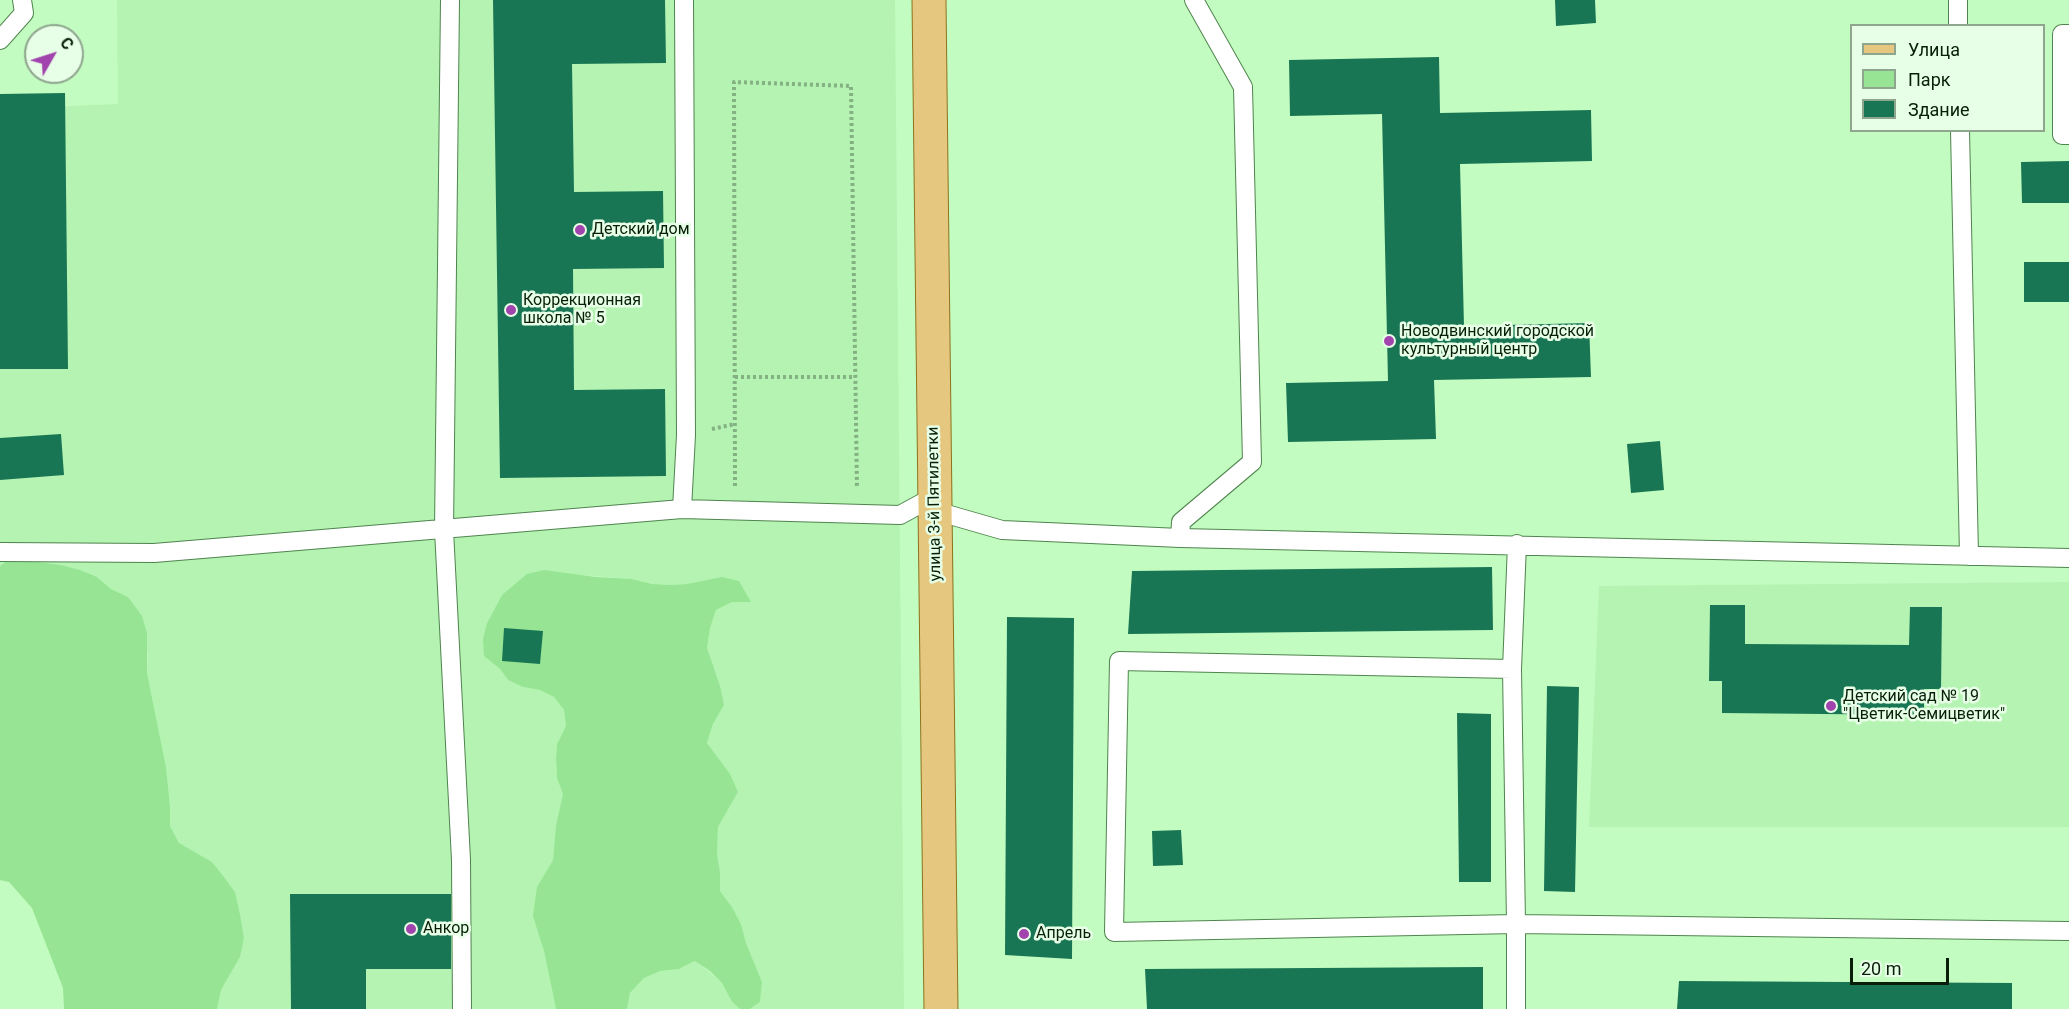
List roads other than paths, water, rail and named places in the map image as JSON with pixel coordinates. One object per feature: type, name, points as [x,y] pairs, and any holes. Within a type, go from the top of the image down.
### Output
[{"type":"main road","name":"улица 3-й Пятилетки","points":[[929,0],[941,1009]]},
{"type":"lane","points":[[0,40],[24,13],[22,0]]},
{"type":"lane","points":[[450,0],[444,530],[461,860],[462,1009]]},
{"type":"lane","points":[[682,509],[686,435],[684,0]]},
{"type":"lane","points":[[1180,538],[1181,522],[1252,462],[1244,87],[1194,0]]},
{"type":"lane","points":[[1958,0],[1958,24]]},
{"type":"lane","points":[[2069,34],[2062,34],[2062,124],[2062,135],[2069,135]]},
{"type":"lane","points":[[1960,132],[1969,556]]},
{"type":"lane","points":[[0,552],[154,553],[682,509],[900,514],[935,503],[1002,530],[1180,538],[2069,558]]},
{"type":"lane","points":[[1516,1009],[1512,669],[1517,544]]},
{"type":"lane","points":[[1512,669],[1119,661],[1114,932],[1516,924],[2069,931]]},
{"type":"place","name":"Детский дом","points":[[580,230]]},
{"type":"place","name":"Коррекционная школа № 5","points":[[511,310]]},
{"type":"place","name":"Новодвинский городской культурный центр","points":[[1389,341]]},
{"type":"place","name":"Детский сад № 19 \"Цветик-Семицветик\"","points":[[1831,706]]},
{"type":"place","name":"Анкор","points":[[411,929]]},
{"type":"place","name":"Апрель","points":[[1024,934]]}]
